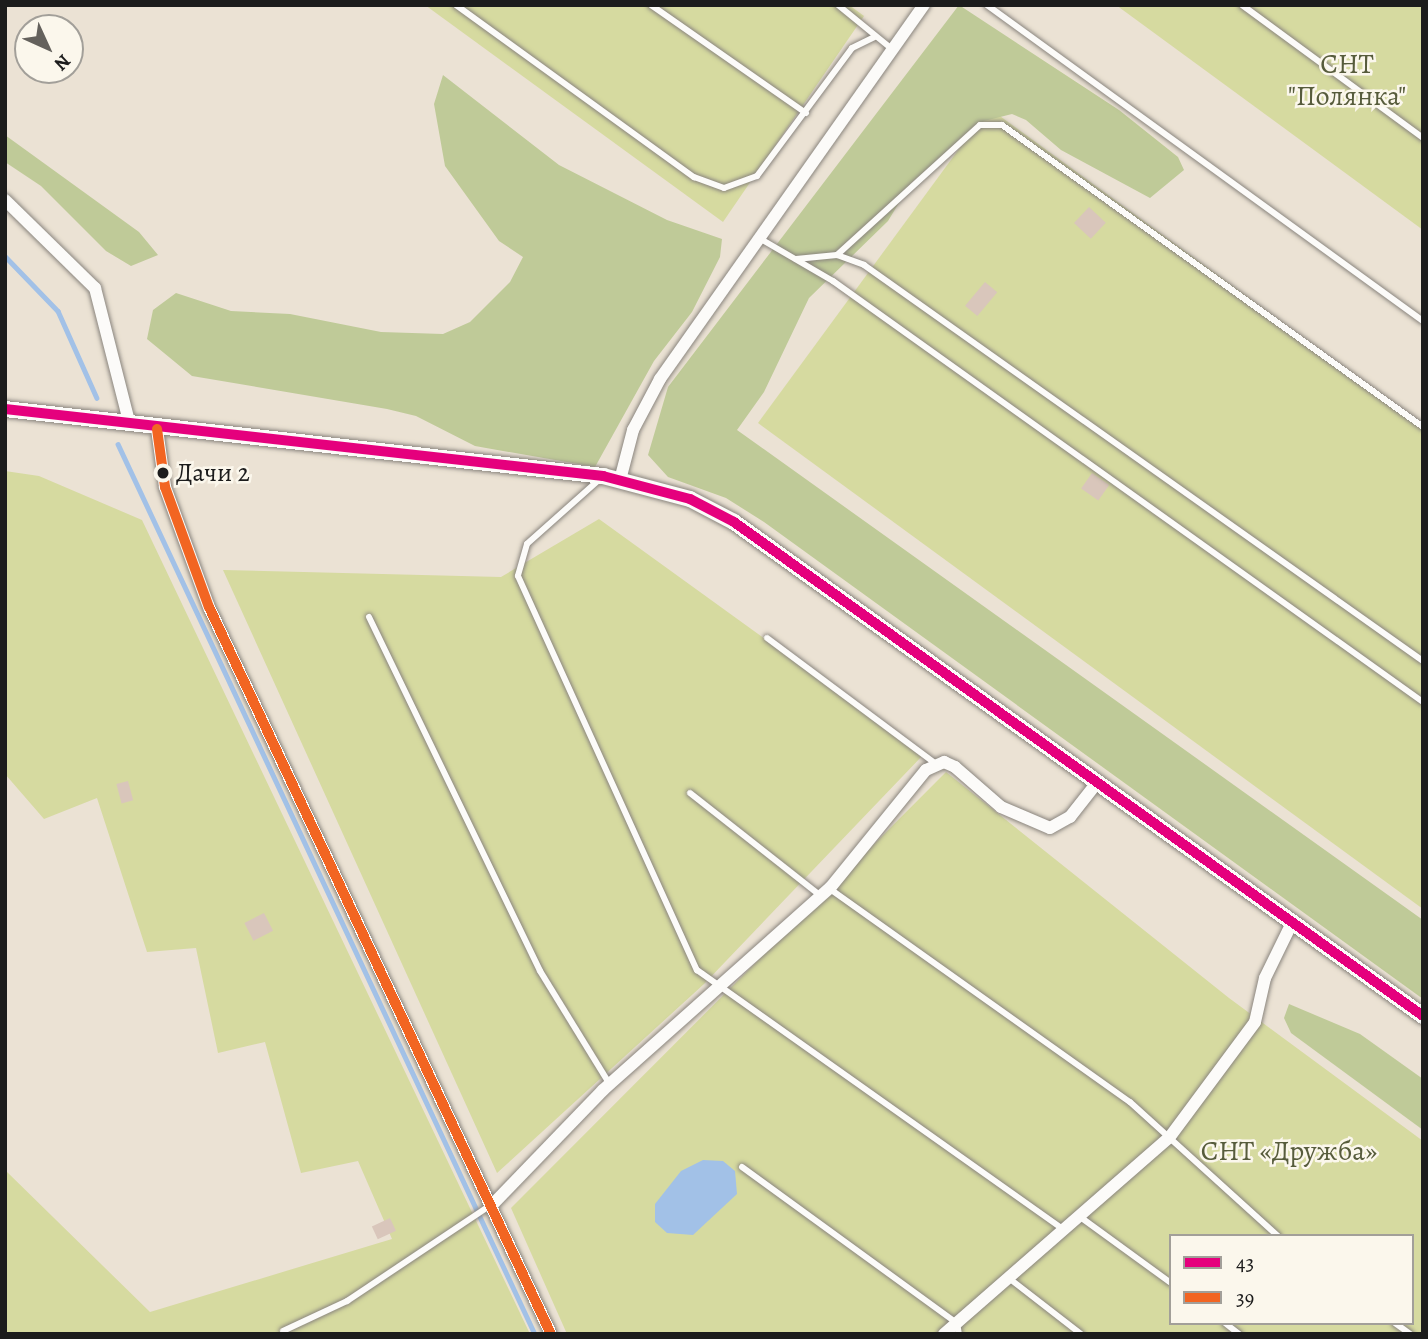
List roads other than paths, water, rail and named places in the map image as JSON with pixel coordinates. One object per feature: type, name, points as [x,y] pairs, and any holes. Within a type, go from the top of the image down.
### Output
[{"type":"street","points":[[620,480],[633,430],[660,379],[924,5]]},
{"type":"street","points":[[5,200],[95,288],[130,425]]},
{"type":"street","points":[[5,409],[157,429],[603,476],[670,491],[734,522],[1096,785],[1423,1016]]},
{"type":"street","points":[[157,429],[165,487],[209,607],[551,1334]]},
{"type":"street","points":[[490,1206],[610,1085],[825,892],[936,764],[955,767],[1020,818],[1050,828],[1070,817],[1096,785]]},
{"type":"street","points":[[944,1334],[958,1329],[1010,1279],[1083,1219],[1169,1138],[1255,1023],[1265,978],[1292,923]]},
{"type":"lane","points":[[456,5],[709,184],[742,186],[757,176],[852,48],[875,37]]},
{"type":"lane","points":[[651,5],[806,113]]},
{"type":"lane","points":[[838,5],[892,50]]},
{"type":"lane","points":[[987,5],[1423,321]]},
{"type":"lane","points":[[1242,5],[1423,138]]},
{"type":"lane","points":[[837,256],[980,125],[1002,125],[1423,427]]},
{"type":"lane","points":[[759,238],[795,259],[1423,702]]},
{"type":"lane","points":[[795,259],[837,256],[864,265],[1423,660]]},
{"type":"lane","points":[[603,476],[527,544],[518,576],[697,970],[1067,1232]]},
{"type":"lane","points":[[369,617],[540,971],[610,1085]]},
{"type":"lane","points":[[767,638],[936,764]]},
{"type":"lane","points":[[690,793],[825,892],[1130,1102],[1276,1234]]},
{"type":"lane","points":[[742,1167],[958,1329]]},
{"type":"lane","points":[[283,1331],[347,1301],[470,1222],[490,1206]]},
{"type":"lane","points":[[1083,1219],[1169,1282]]},
{"type":"lane","points":[[1010,1279],[1081,1334]]},
{"type":"water","points":[[703,1160],[723,1161],[735,1171],[737,1194],[693,1235],[667,1233],[655,1222],[655,1204],[681,1171]]},
{"type":"waterway","points":[[5,256],[58,311],[97,398]]},
{"type":"waterway","points":[[118,444],[535,1334]]},
{"type":"place","name":"Дачи 2","points":[[163,473]]},
{"type":"park label","name":"СНТ \"Полянка\"","points":[[1347,80]]},
{"type":"park label","name":"СНТ «Дружба»","points":[[1289,1151]]}]
